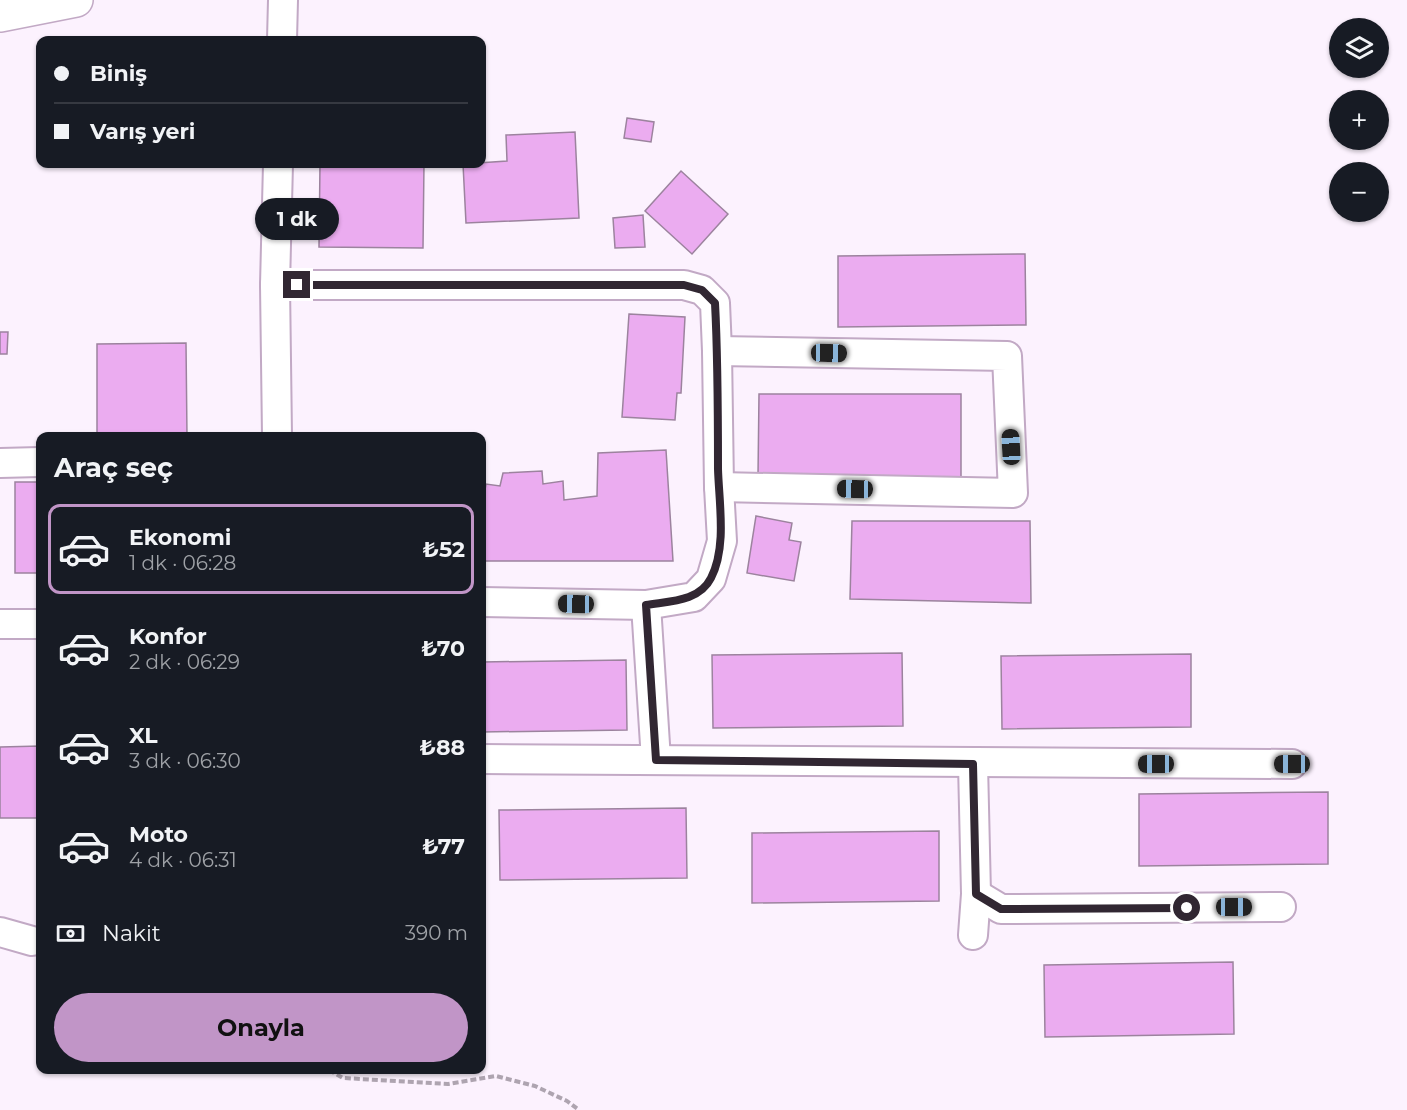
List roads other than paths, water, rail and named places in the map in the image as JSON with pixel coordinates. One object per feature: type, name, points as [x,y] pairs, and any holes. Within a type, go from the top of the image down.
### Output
[{"type":"street","points":[[0,15],[76,0]]},
{"type":"street","points":[[282,36],[283,0]]},
{"type":"street","points":[[277,432],[274,285],[278,168]]},
{"type":"street","points":[[274,285],[684,285],[702,290],[715,303],[722,542],[711,579],[694,597],[646,605],[486,602]]},
{"type":"street","points":[[717,351],[1007,356],[1013,493],[719,487]]},
{"type":"street","points":[[0,462],[36,462]]},
{"type":"street","points":[[646,605],[656,760]]},
{"type":"street","points":[[0,624],[36,624]]},
{"type":"street","points":[[486,759],[973,764],[1292,764]]},
{"type":"street","points":[[973,764],[976,894],[974,935]]},
{"type":"street","points":[[976,894],[1001,909],[1281,907]]},
{"type":"street","points":[[0,932],[32,941]]}]
